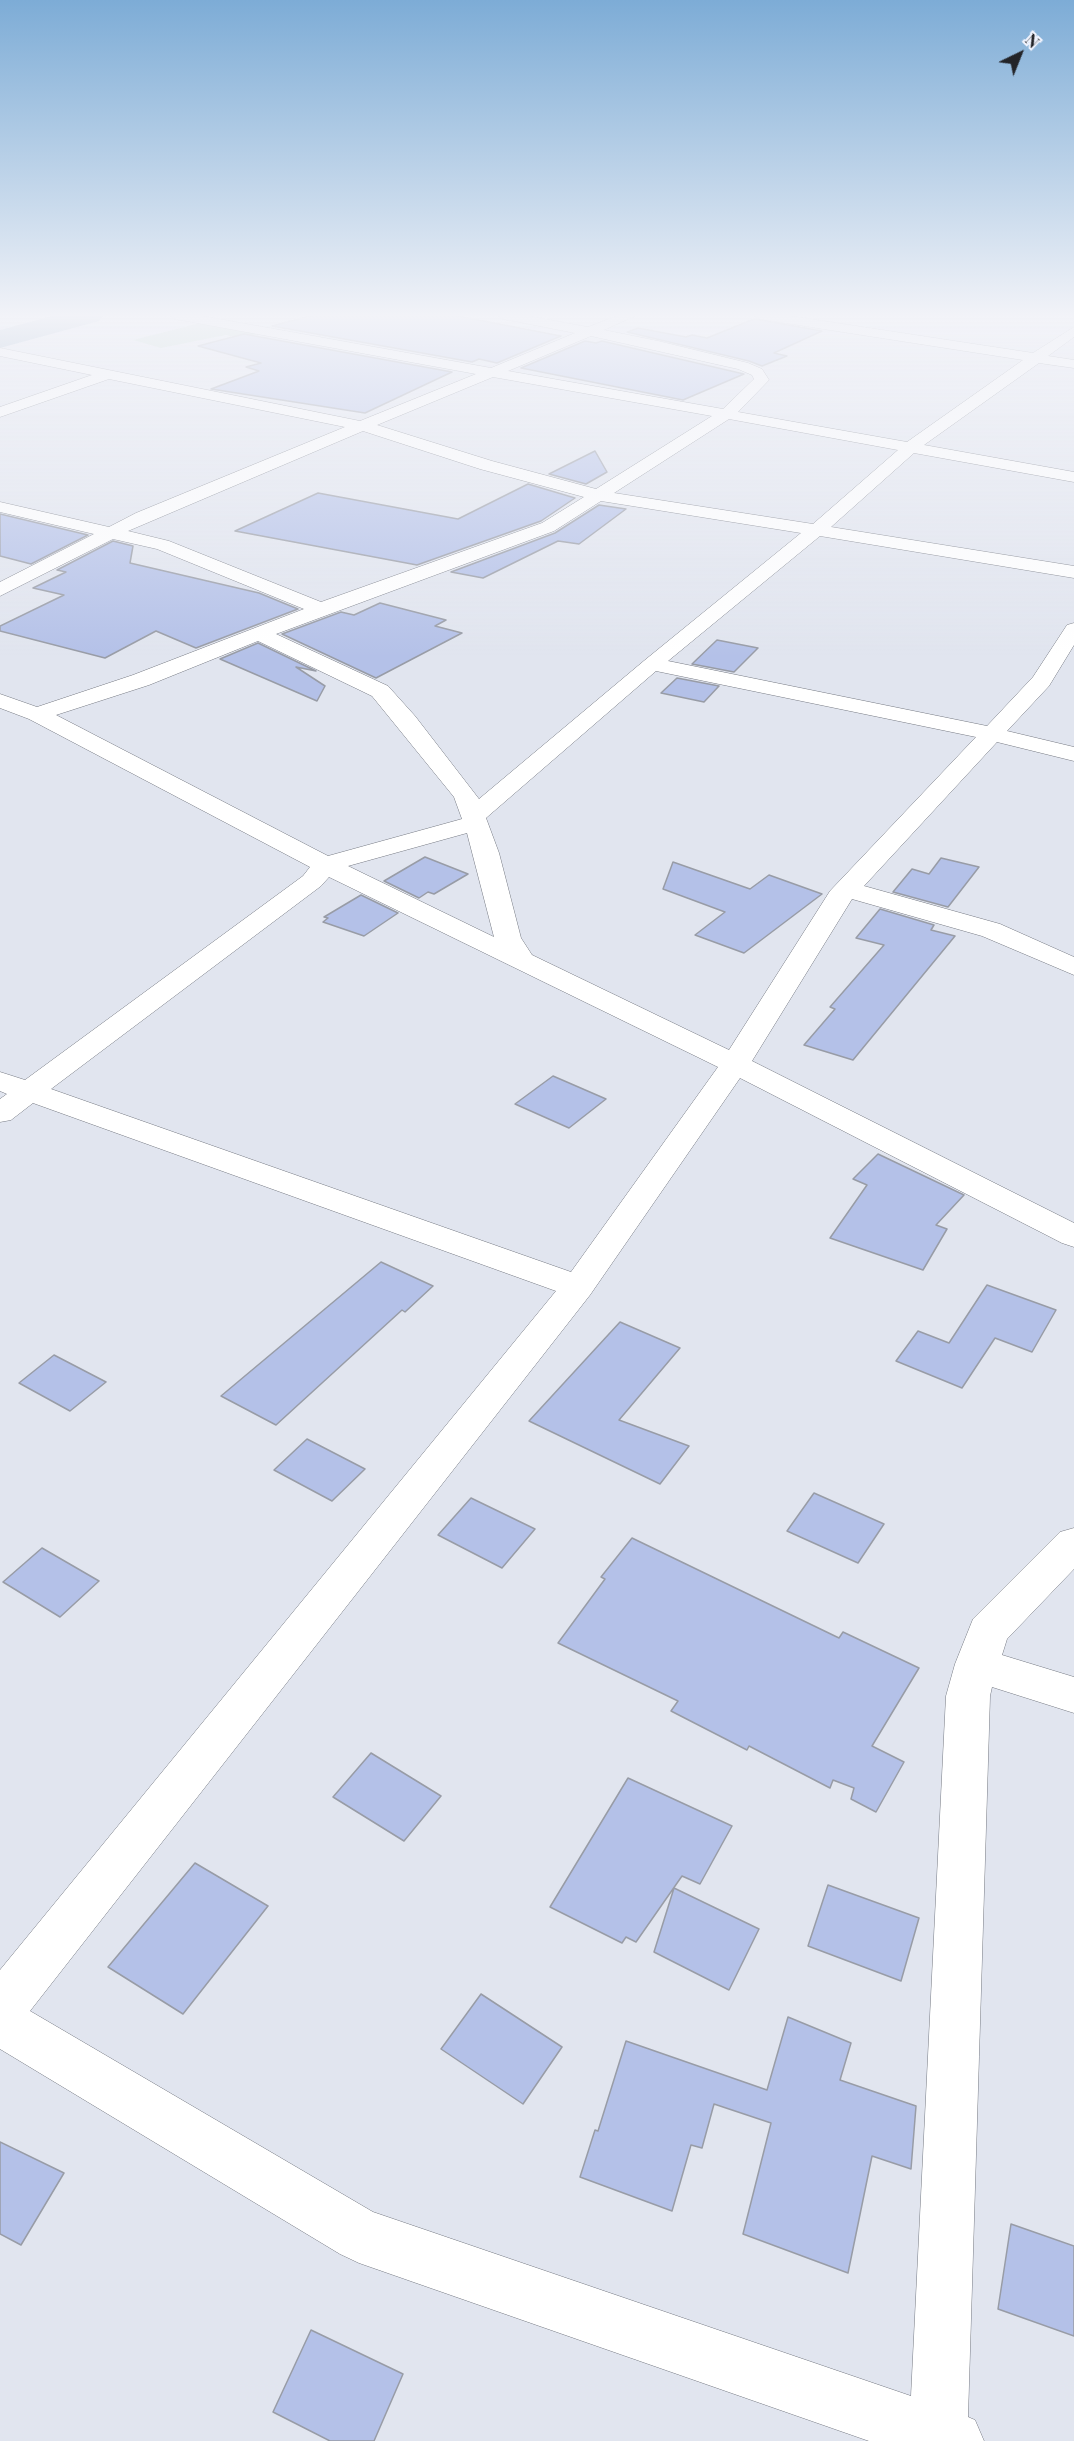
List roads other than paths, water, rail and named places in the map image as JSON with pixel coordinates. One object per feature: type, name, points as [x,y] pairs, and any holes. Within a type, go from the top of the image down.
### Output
[{"type":"street","points":[[0,590],[111,532],[355,429]]},
{"type":"street","points":[[371,429],[486,465],[597,495],[1074,572]]},
{"type":"street","points":[[37,714],[141,680],[321,609],[548,527],[703,429]]},
{"type":"street","points":[[813,429],[1074,477]]},
{"type":"street","points":[[0,1113],[14,1086],[312,881],[325,866],[474,820],[652,664],[818,529],[910,447],[936,429]]},
{"type":"street","points":[[0,507],[163,545],[321,609]]},
{"type":"street","points":[[0,2008],[578,1287],[735,1064],[846,889],[1041,681],[1074,629]]},
{"type":"street","points":[[260,634],[380,691],[466,796],[486,853],[508,938],[520,958]]},
{"type":"street","points":[[652,664],[993,734],[1074,754]]},
{"type":"street","points":[[0,701],[37,714],[325,866],[520,958],[735,1064],[1074,1236]]},
{"type":"street","points":[[846,889],[991,930],[1074,966]]},
{"type":"street","points":[[14,1086],[578,1287]]},
{"type":"street","points":[[0,2021],[359,2235],[943,2439],[968,1696],[988,1631],[1074,1543]]},
{"type":"street","points":[[976,1664],[1074,1695]]}]
